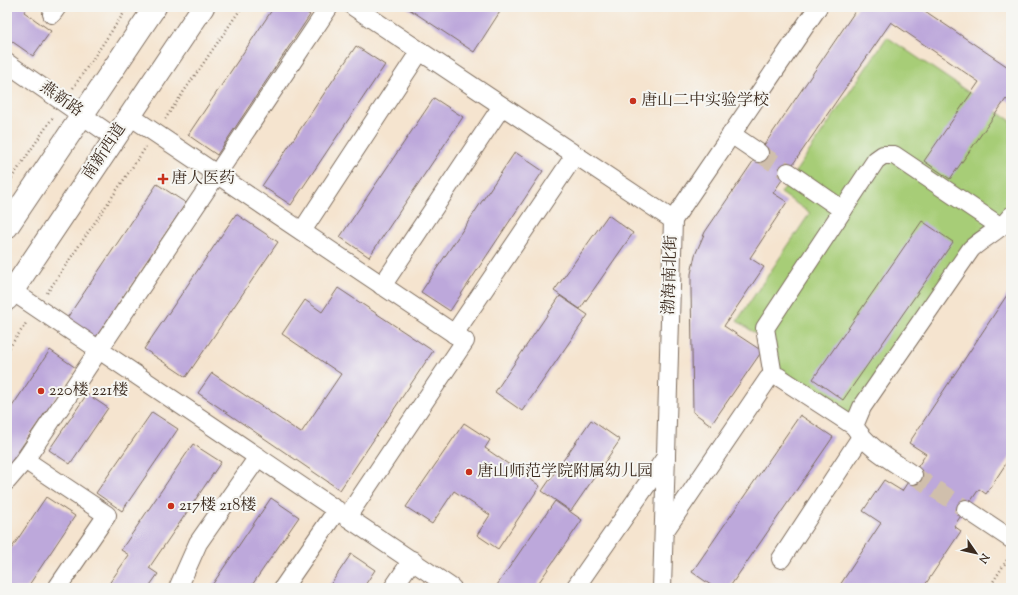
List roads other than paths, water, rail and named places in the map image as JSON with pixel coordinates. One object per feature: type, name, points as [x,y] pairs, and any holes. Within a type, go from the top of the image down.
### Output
[{"type":"main road","points":[[7,227],[155,7]]},
{"type":"main road","name":"南新西道","points":[[10,295],[204,7]]},
{"type":"street","points":[[7,480],[25,460],[329,7]]},
{"type":"street","points":[[354,7],[673,220]]},
{"type":"street","name":"渤海南北街","points":[[662,588],[673,220],[818,7]]},
{"type":"street","points":[[302,231],[420,51]]},
{"type":"street","name":"燕新路","points":[[7,63],[115,138]]},
{"type":"street","points":[[382,286],[502,106]]},
{"type":"street","points":[[130,116],[156,132],[465,341],[342,513],[283,588]]},
{"type":"street","points":[[731,134],[758,153]]},
{"type":"street","points":[[454,334],[575,155]]},
{"type":"street","points":[[773,376],[765,328],[876,160],[882,155],[894,155],[1006,222],[971,249],[862,407],[858,431],[780,559]]},
{"type":"street","points":[[788,172],[843,210]]},
{"type":"street","points":[[10,295],[37,308],[452,588]]},
{"type":"street","points":[[664,532],[768,379],[773,376],[779,376],[858,431],[869,445],[913,475]]},
{"type":"street","points":[[178,588],[198,543],[258,457]]},
{"type":"street","points":[[575,588],[666,457]]},
{"type":"street","points":[[25,460],[107,515],[57,588]]},
{"type":"street","points":[[966,509],[1011,539]]},
{"type":"street","points":[[393,588],[412,560]]},
{"type":"tunnel","points":[[759,153],[788,172]]},
{"type":"tunnel","points":[[913,475],[966,509]]},
{"type":"place","name":"唐山二中实验学校","points":[[633,101]]},
{"type":"place","name":"唐人医药","points":[[163,179]]},
{"type":"place","name":"220楼 221楼","points":[[41,391]]},
{"type":"place","name":"唐山师范学院附属幼儿园","points":[[469,472]]},
{"type":"place","name":"217楼 218楼","points":[[171,506]]}]
